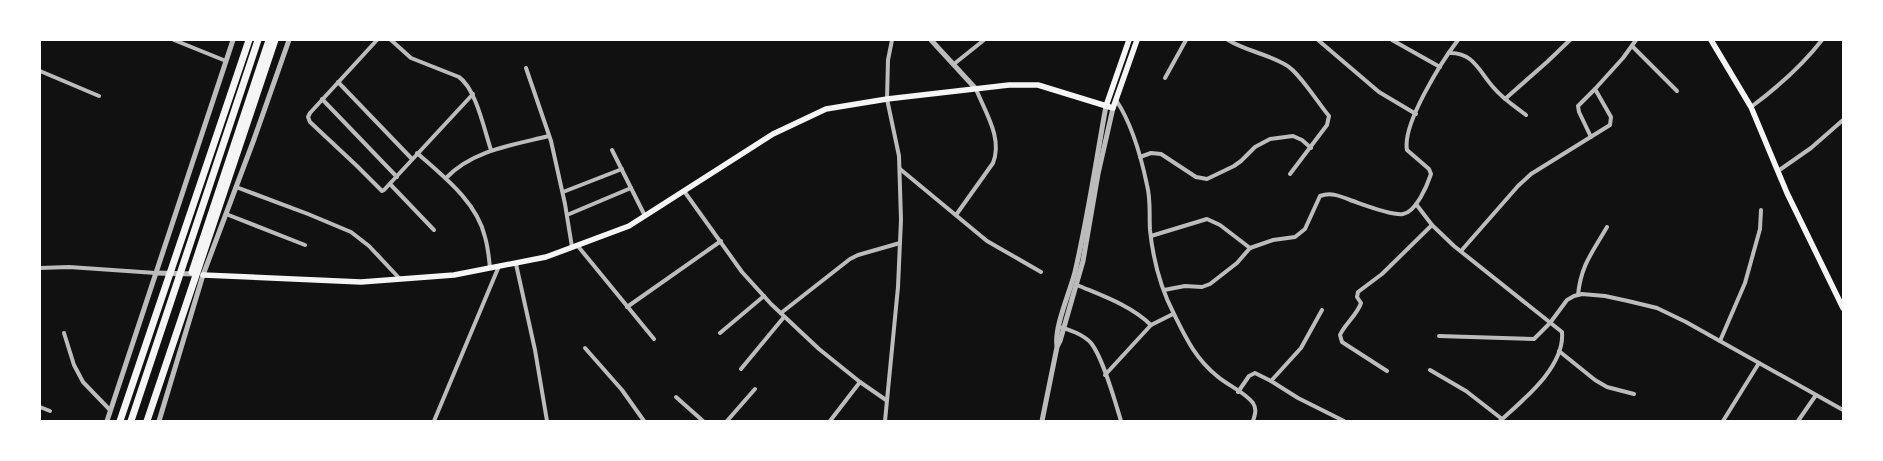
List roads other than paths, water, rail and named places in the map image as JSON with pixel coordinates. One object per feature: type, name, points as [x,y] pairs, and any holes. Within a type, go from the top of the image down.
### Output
[{"type":"highway","points":[[120,421],[250,40]]},
{"type":"highway","points":[[131,421],[258,40]]},
{"type":"highway","points":[[142,421],[197,274],[269,40]]},
{"type":"highway","points":[[147,421],[275,40]]},
{"type":"main road","points":[[1106,106],[1129,40]]},
{"type":"main road","points":[[197,274],[361,282],[454,275],[546,257],[629,226],[773,134],[826,109],[887,99],[1009,85],[1038,85],[1113,108],[1137,40]]},
{"type":"main road","points":[[1711,40],[1751,107],[1778,171],[1843,308]]},
{"type":"street","points":[[174,40],[226,61]]},
{"type":"street","points":[[107,421],[233,40]]},
{"type":"street","points":[[159,421],[197,274],[226,214],[289,40]]},
{"type":"street","points":[[377,40],[308,115],[310,122],[381,190],[384,191],[473,94]]},
{"type":"street","points":[[391,40],[411,58],[459,77],[469,86],[492,150]]},
{"type":"street","points":[[885,421],[894,342],[900,243],[900,170],[887,99],[888,60],[892,40]]},
{"type":"street","points":[[932,40],[976,89],[996,140],[996,154],[993,162],[956,215]]},
{"type":"street","points":[[954,64],[984,40]]},
{"type":"street","points":[[1165,78],[1186,40]]},
{"type":"street","points":[[1228,40],[1241,48],[1286,65],[1297,74],[1329,116],[1328,123],[1290,174]]},
{"type":"street","points":[[1392,40],[1440,67]]},
{"type":"street","points":[[1164,290],[1185,286],[1202,287],[1210,284],[1237,263],[1250,248],[1273,240],[1300,235],[1305,229],[1320,196],[1326,194],[1401,215],[1409,212],[1426,188],[1431,174],[1429,169],[1407,150],[1406,141],[1431,80],[1458,40]]},
{"type":"street","points":[[1505,99],[1570,40]]},
{"type":"street","points":[[1591,137],[1578,106],[1595,89],[1636,40]]},
{"type":"street","points":[[1751,107],[1795,71],[1822,40]]},
{"type":"street","points":[[1321,41],[1379,92],[1416,114]]},
{"type":"street","points":[[1632,46],[1677,91]]},
{"type":"street","points":[[1449,53],[1458,52],[1472,60],[1492,86],[1505,99],[1526,114]]},
{"type":"street","points":[[526,68],[549,136],[575,246],[654,339]]},
{"type":"street","points":[[40,71],[99,96]]},
{"type":"street","points":[[338,82],[412,159]]},
{"type":"street","points":[[1460,251],[1531,174],[1607,128],[1612,120],[1595,89]]},
{"type":"street","points":[[1109,97],[1116,100],[1133,134],[1140,157],[1148,186],[1151,236],[1157,271],[1174,314],[1194,353],[1204,366],[1254,404],[1255,414],[1253,421]]},
{"type":"street","points":[[322,99],[397,176]]},
{"type":"street","points":[[1044,421],[1057,347],[1084,232],[1106,106]]},
{"type":"street","points":[[1062,327],[1077,285],[1083,261],[1098,174],[1113,108]]},
{"type":"street","points":[[1778,171],[1811,148],[1843,120]]},
{"type":"street","points":[[446,178],[465,162],[492,150],[549,136]]},
{"type":"street","points":[[1140,157],[1151,153],[1161,154],[1196,178],[1207,179],[1234,166],[1255,147],[1270,139],[1293,136],[1302,140],[1311,148]]},
{"type":"street","points":[[612,150],[645,216]]},
{"type":"street","points":[[417,153],[446,178],[473,210],[482,229],[490,268]]},
{"type":"street","points":[[563,192],[622,169]]},
{"type":"street","points":[[900,170],[987,241],[1041,272]]},
{"type":"street","points":[[390,184],[434,230]]},
{"type":"street","points":[[236,187],[350,232],[369,246],[400,279]]},
{"type":"street","points":[[567,214],[631,188]]},
{"type":"street","points":[[684,191],[742,272],[782,315],[819,349],[886,400]]},
{"type":"street","points":[[1416,204],[1432,225],[1460,251],[1562,332],[1562,342],[1559,351],[1540,384],[1501,420],[1466,391],[1430,370]]},
{"type":"street","points":[[1720,341],[1745,283],[1760,230],[1761,210]]},
{"type":"street","points":[[226,214],[306,246]]},
{"type":"street","points":[[1151,236],[1207,218],[1220,225],[1250,248]]},
{"type":"street","points":[[1387,371],[1342,342],[1340,335],[1343,328],[1360,308],[1361,300],[1357,297],[1358,292],[1382,274],[1432,225]]},
{"type":"street","points":[[1578,295],[1580,276],[1607,227]]},
{"type":"street","points":[[627,307],[721,241]]},
{"type":"street","points":[[740,369],[782,315],[850,259],[900,243]]},
{"type":"street","points":[[516,264],[535,350],[547,421]]},
{"type":"street","points":[[434,421],[499,266]]},
{"type":"street","points":[[40,268],[69,267],[197,274]]},
{"type":"street","points":[[1077,285],[1124,304],[1141,315],[1151,325]]},
{"type":"street","points":[[1439,336],[1528,340],[1537,337],[1567,300],[1578,295],[1605,296],[1657,308],[1686,322],[1843,410]]},
{"type":"street","points":[[720,333],[764,296]]},
{"type":"street","points":[[1271,381],[1301,348],[1322,310]]},
{"type":"street","points":[[1105,375],[1151,325],[1174,314]]},
{"type":"street","points":[[1062,327],[1084,337],[1092,345],[1121,421]]},
{"type":"street","points":[[64,333],[80,378],[110,410]]},
{"type":"street","points":[[585,348],[622,390],[644,421]]},
{"type":"street","points":[[1559,351],[1594,380],[1607,387],[1634,394]]},
{"type":"street","points":[[1723,421],[1759,363]]},
{"type":"street","points":[[1238,392],[1252,374],[1260,375],[1298,398],[1344,421]]},
{"type":"street","points":[[830,421],[860,382]]},
{"type":"street","points":[[727,421],[755,389]]},
{"type":"street","points":[[1798,421],[1816,395]]},
{"type":"street","points":[[676,397],[703,421]]},
{"type":"street","points":[[40,407],[50,411]]}]
